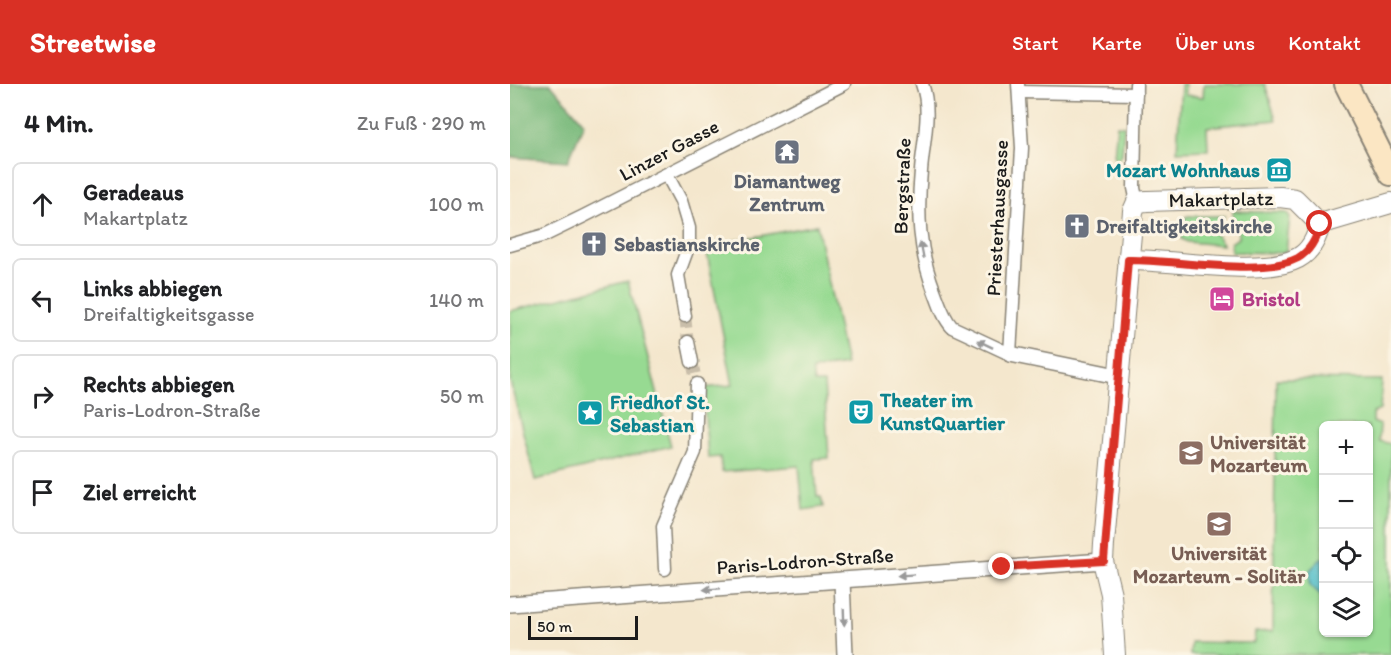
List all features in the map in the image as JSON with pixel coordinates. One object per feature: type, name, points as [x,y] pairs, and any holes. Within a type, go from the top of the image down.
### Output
[{"type":"main road","points":[[1346,84],[1391,174]]},
{"type":"street","name":"Linzer Gasse","points":[[510,246],[545,235],[844,84]]},
{"type":"street","name":"Bergstraße","points":[[922,84],[927,111],[919,214],[920,237],[928,274],[946,320],[952,327],[1010,354],[1117,376]]},
{"type":"street","points":[[1019,88],[1136,89],[1134,188],[1137,202],[1133,211],[1117,376],[1104,552],[1111,594],[1115,655]]},
{"type":"street","name":"Priesterhausgasse","points":[[1010,354],[1022,148],[1019,88]]},
{"type":"street","points":[[667,175],[681,201],[689,228],[689,245],[678,275],[685,316]]},
{"type":"street","name":"Makartplatz","points":[[1137,202],[1228,197],[1296,199],[1320,224]]},
{"type":"street","points":[[1128,260],[1272,266],[1304,254],[1317,237],[1320,224],[1391,202]]},
{"type":"street","points":[[688,342],[692,362]]},
{"type":"street","points":[[665,569],[663,526],[695,452],[697,384]]},
{"type":"street","name":"Paris-Lodron-Straße","points":[[510,604],[842,580],[1104,552]]},
{"type":"street","points":[[842,580],[845,655]]},
{"type":"green space","points":[[510,84],[551,84],[584,123],[568,161],[510,157]]},
{"type":"green space","points":[[1181,84],[1185,84],[1185,95],[1203,97],[1204,84],[1265,84],[1276,120],[1207,127],[1208,150],[1177,151]]},
{"type":"green space","points":[[1117,125],[1124,126],[1122,154],[1119,158],[1114,157]]},
{"type":"green space","points":[[1233,211],[1287,213],[1290,217],[1286,251],[1282,253],[1231,252],[1231,243],[1238,238],[1238,226],[1232,220]]},
{"type":"green space","points":[[1187,216],[1224,216],[1214,231],[1223,245],[1187,242],[1182,239],[1180,226]]},
{"type":"green space","points":[[817,225],[846,365],[812,370],[814,383],[824,383],[829,458],[814,459],[817,497],[821,497],[823,507],[803,510],[799,466],[722,472],[720,457],[708,458],[703,388],[733,385],[706,248]]},
{"type":"green space","name":"Friedhof St. Sebastian","points":[[628,281],[671,446],[535,480],[510,381],[510,311]]},
{"type":"green space","points":[[1276,379],[1382,380],[1380,410],[1373,413],[1373,421],[1319,421],[1319,637],[1373,637],[1373,422],[1380,425],[1379,441],[1391,444],[1391,655],[1190,655],[1191,642],[1254,643],[1255,632],[1273,631]]},
{"type":"water","points":[[1319,561],[1319,593],[1310,585],[1310,570]]},
{"type":"tunnel","points":[[685,316],[688,342]]},
{"type":"tunnel","points":[[692,362],[697,384]]},
{"type":"place","name":"Diamantweg Zentrum","points":[[787,152]]},
{"type":"place","name":"Mozart Wohnhaus","points":[[1279,170]]},
{"type":"place","name":"Dreifaltigkeitskirche","points":[[1077,226]]},
{"type":"place","name":"Sebastianskirche","points":[[594,244]]},
{"type":"place","name":"Bristol","points":[[1222,299]]},
{"type":"place","name":"Theater im KunstQuartier","points":[[861,412]]},
{"type":"place","name":"Friedhof St. Sebastian","points":[[590,413]]},
{"type":"place","name":"Universität Mozarteum","points":[[1191,453]]},
{"type":"place","name":"Universität Mozarteum - Solitär","points":[[1219,524]]},
{"type":"route","points":[[1002,567],[1104,561],[1104,535],[1128,260],[1272,266],[1297,259],[1304,254],[1317,237],[1320,224]]}]
